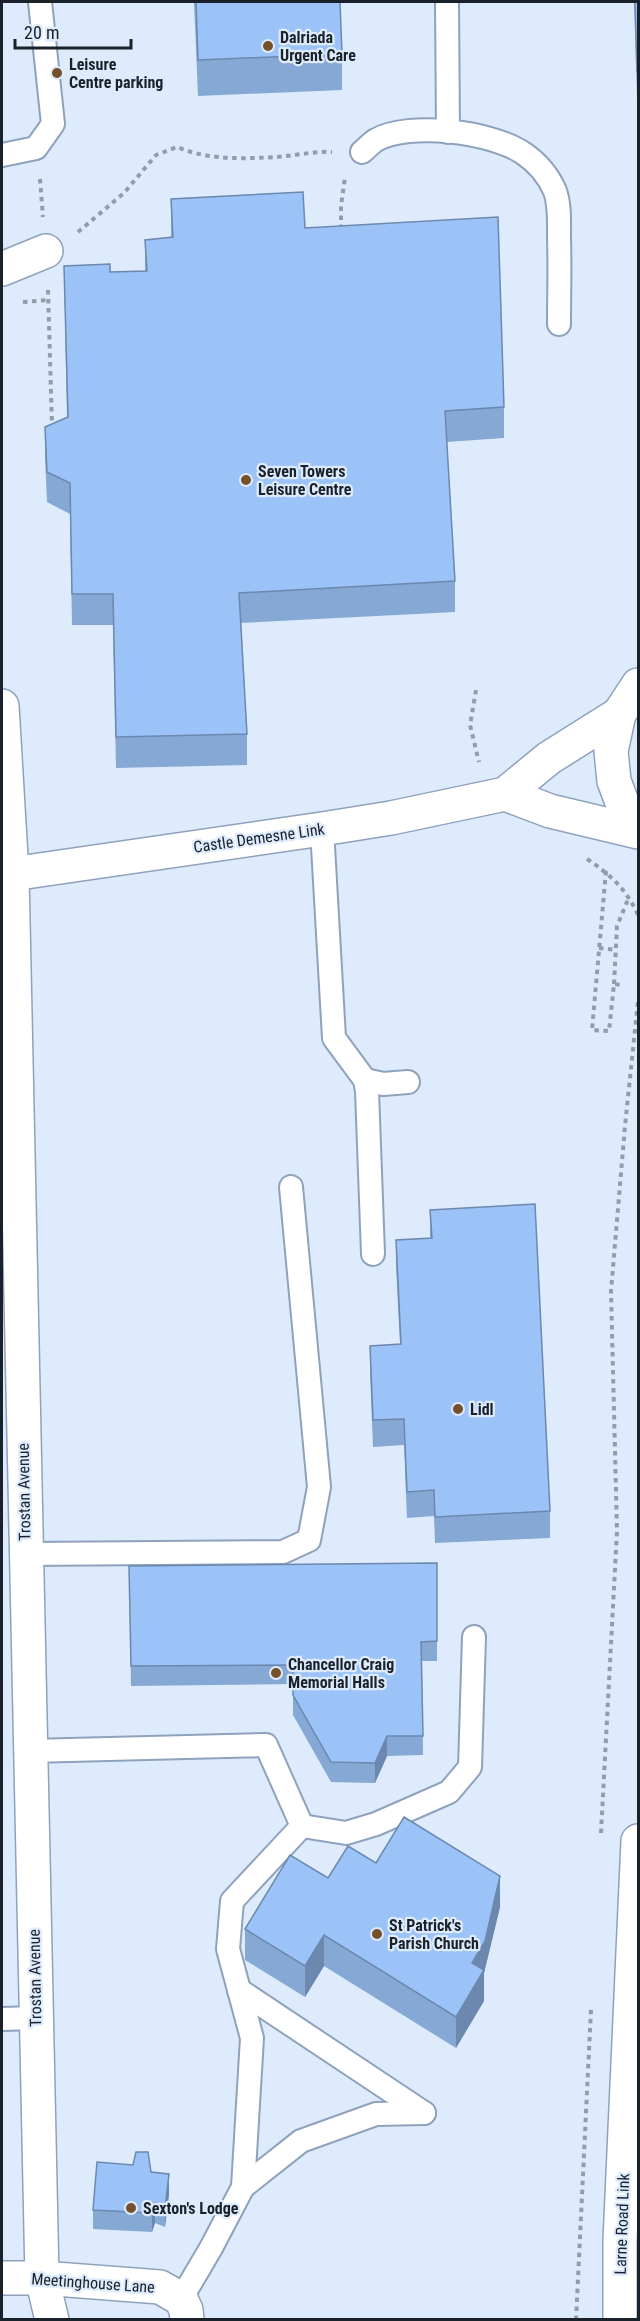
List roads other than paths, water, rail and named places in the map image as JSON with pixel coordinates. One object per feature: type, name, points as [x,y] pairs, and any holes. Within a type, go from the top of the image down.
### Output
[{"type":"street","points":[[2,269],[47,266]]},
{"type":"street","points":[[639,685],[620,714],[611,750],[614,781],[625,810],[639,827]]},
{"type":"street","name":"Trostan Avenue","points":[[2,706],[12,874],[8,1047],[26,1554],[42,2278],[52,2319]]},
{"type":"street","name":"Castle Demesne Link","points":[[12,874],[391,818],[496,796],[549,758],[620,714]]},
{"type":"street","points":[[496,796],[639,832]]},
{"type":"street","name":"Larne Road Link","points":[[620,2319],[620,2241],[639,1841]]},
{"type":"street","name":"Meetinghouse Lane","points":[[2,2278],[42,2278],[160,2287],[184,2309]]},
{"type":"lane","points":[[2,154],[36,148],[52,124],[40,2]]},
{"type":"lane","points":[[447,2],[448,132]]},
{"type":"lane","points":[[362,152],[376,140],[396,133],[412,130],[448,132],[494,140],[522,152],[546,172],[555,193],[559,216],[559,324]]},
{"type":"lane","points":[[322,829],[334,1038],[365,1080],[373,1254]]},
{"type":"lane","points":[[365,1080],[383,1084],[408,1082]]},
{"type":"lane","points":[[26,1554],[283,1552],[309,1540],[319,1487],[291,1187]]},
{"type":"lane","points":[[302,1826],[346,1833],[385,1820],[449,1792],[470,1767],[474,1637]]},
{"type":"lane","points":[[30,1751],[266,1745],[302,1826]]},
{"type":"lane","points":[[243,2187],[252,2038],[228,1949],[232,1901],[302,1826]]},
{"type":"lane","points":[[184,2309],[211,2248],[243,2187],[301,2141],[376,2114],[424,2113],[239,1989]]},
{"type":"lane","points":[[2,2019],[36,2018]]},
{"type":"place","name":"Dalriada Urgent Care","points":[[268,46]]},
{"type":"place","name":"Leisure Centre parking","points":[[57,73]]},
{"type":"place","name":"Seven Towers Leisure Centre","points":[[246,480]]},
{"type":"place","name":"Lidl","points":[[458,1409]]},
{"type":"place","name":"Chancellor Craig Memorial Halls","points":[[276,1673]]},
{"type":"place","name":"St Patrick's Parish Church","points":[[377,1934]]},
{"type":"place","name":"Sexton's Lodge","points":[[131,2208]]}]
